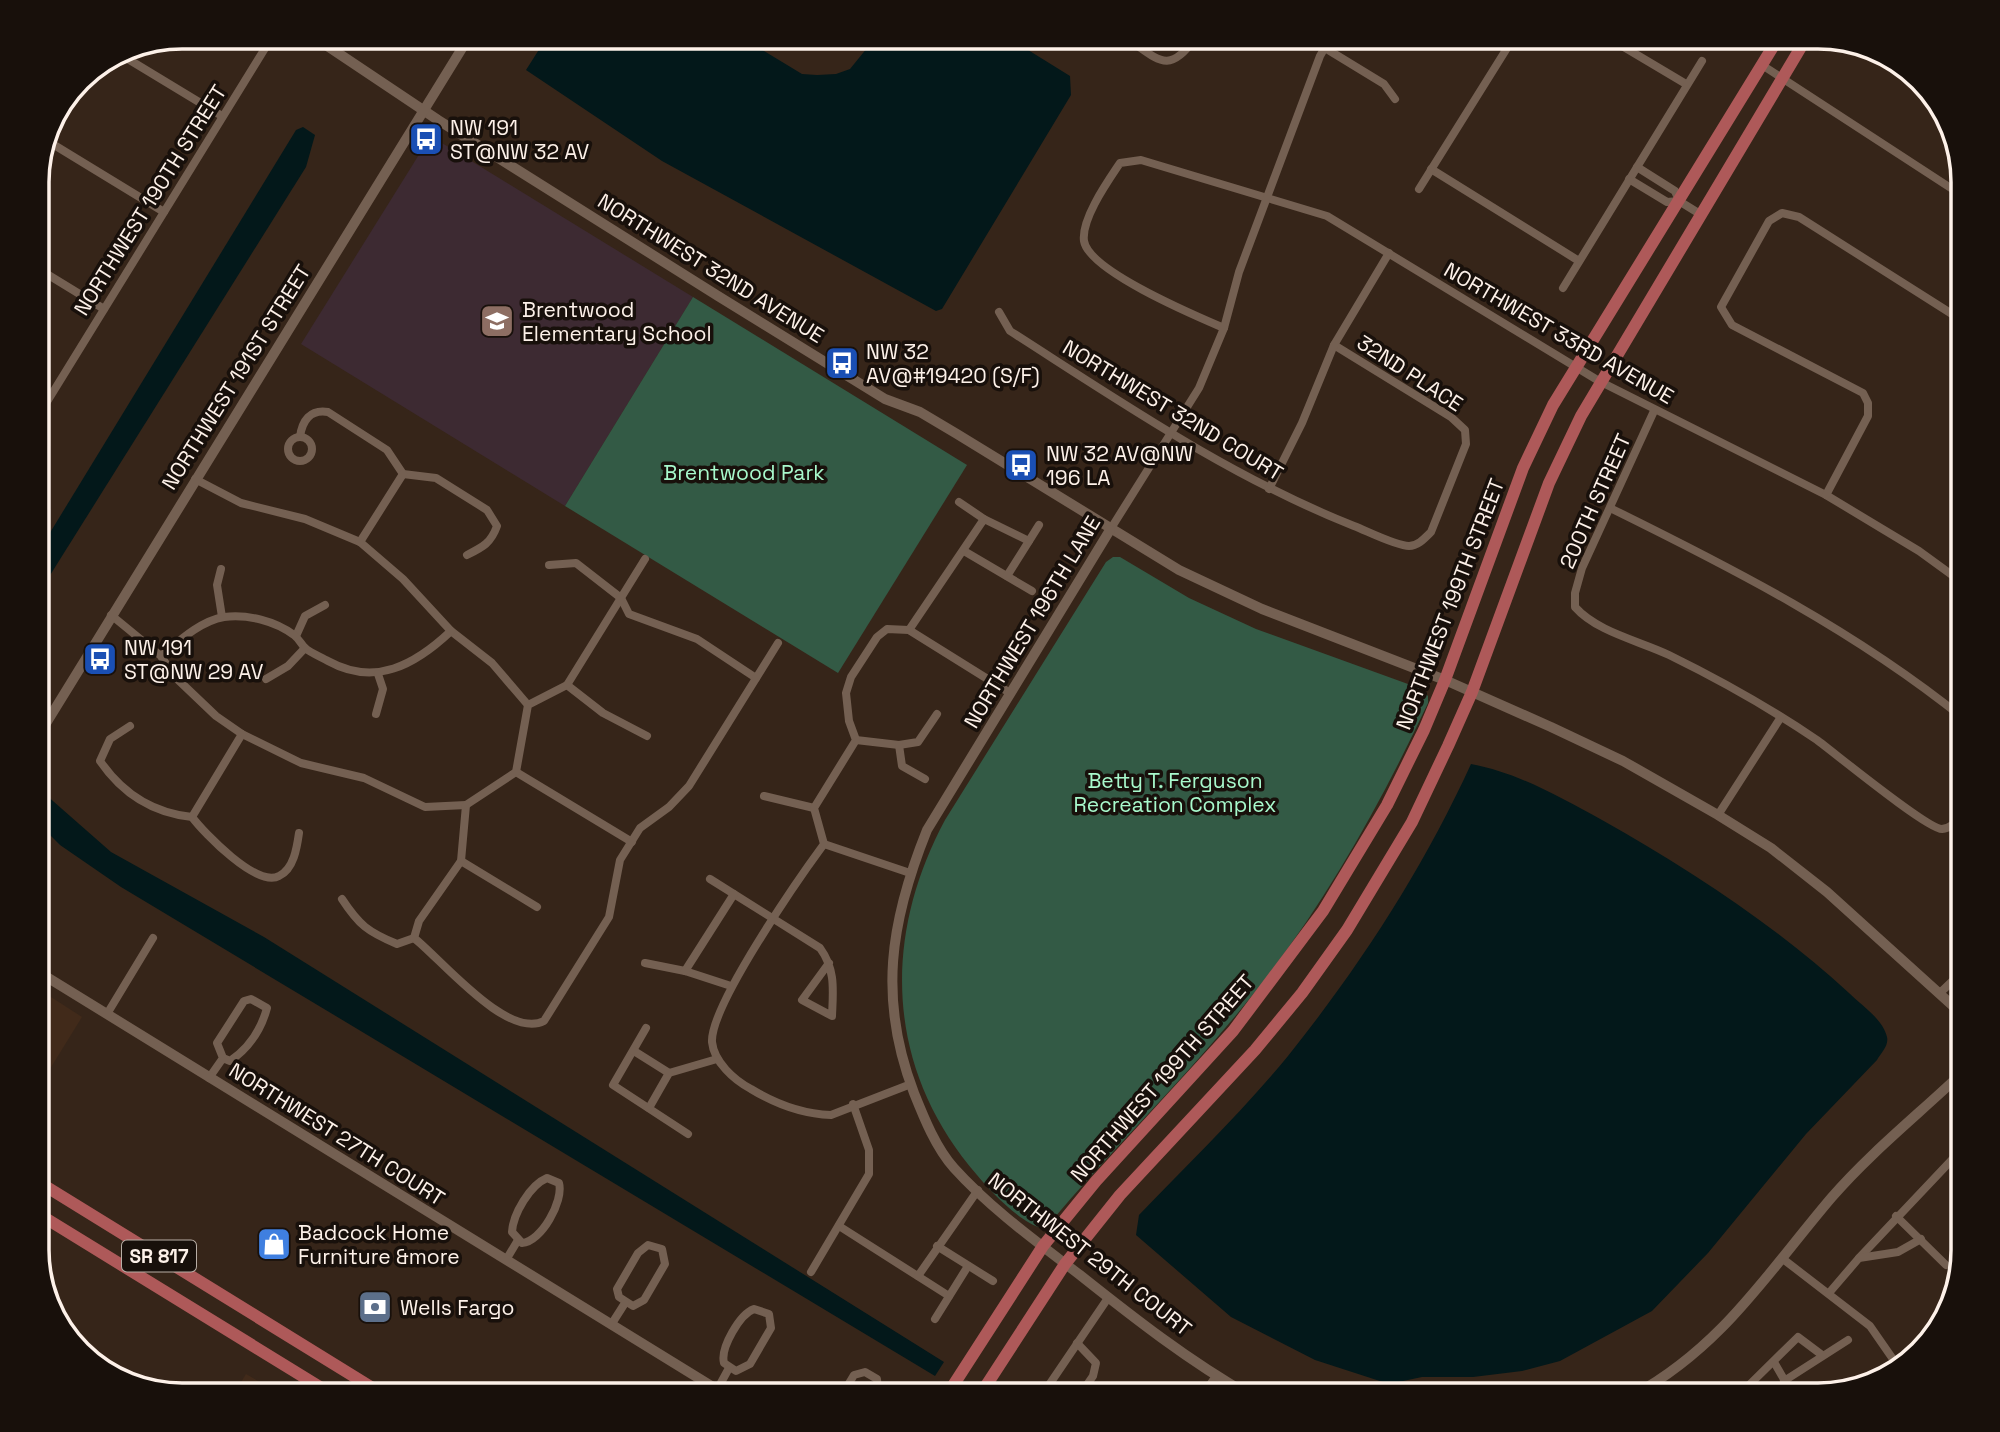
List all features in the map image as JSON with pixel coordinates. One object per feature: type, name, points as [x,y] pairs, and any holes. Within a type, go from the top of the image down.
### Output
[{"type":"main road","name":"NORTHWEST 199TH STREET","points":[[954,1383],[1043,1246],[1096,1181],[1233,1031],[1324,911],[1387,805],[1445,680],[1523,468],[1553,405],[1772,49]]},
{"type":"main road","points":[[988,1383],[1065,1264],[1119,1195],[1255,1051],[1324,962],[1412,822],[1472,692],[1549,483],[1599,381],[1800,49]]},
{"type":"main road","name":"SR 817","points":[[49,1188],[365,1383]]},
{"type":"main road","name":"SR 817","points":[[49,1220],[313,1383]]},
{"type":"street","name":"NORTHWEST 190TH STREET","points":[[49,398],[264,49]]},
{"type":"street","name":"NORTHWEST 32ND AVENUE","points":[[332,49],[449,127],[884,398],[920,412],[1110,530],[1221,591],[1445,680],[1623,761],[1718,815],[1771,848],[1828,892],[1951,1002]]},
{"type":"street","name":"NORTHWEST 191ST STREET","points":[[49,718],[462,49]]},
{"type":"street","points":[[1143,49],[1157,58],[1171,61],[1182,57],[1188,49]]},
{"type":"street","name":"NORTHWEST 196TH LANE","points":[[911,1084],[899,1050],[891,995],[896,927],[910,873],[928,830],[1199,388],[1224,328],[1239,272],[1325,49]]},
{"type":"street","points":[[1327,49],[1384,83],[1395,99]]},
{"type":"street","points":[[1419,189],[1507,49]]},
{"type":"street","points":[[1628,49],[1686,83]]},
{"type":"street","points":[[130,60],[222,117]]},
{"type":"street","points":[[1563,288],[1686,83],[1702,61]]},
{"type":"street","points":[[1762,65],[1951,188]]},
{"type":"street","points":[[55,145],[164,212]]},
{"type":"street","name":"NORTHWEST 33RD AVENUE","points":[[1224,328],[1157,298],[1095,260],[1084,241],[1084,232],[1093,208],[1120,163],[1141,160],[1327,216],[1599,381],[1654,411],[1826,495],[1919,551],[1951,574]]},
{"type":"street","points":[[1637,167],[1675,191],[1679,201],[1700,214]]},
{"type":"street","points":[[1432,169],[1579,261]]},
{"type":"street","points":[[1629,179],[1667,202],[1679,201]]},
{"type":"street","points":[[1826,495],[1868,416],[1868,403],[1863,393],[1732,326],[1722,312],[1724,298],[1769,220],[1782,213],[1799,217],[1951,313]]},
{"type":"street","points":[[1269,489],[1305,417],[1334,345],[1389,253]]},
{"type":"street","points":[[49,275],[104,309]]},
{"type":"street","name":"NORTHWEST 32ND COURT","points":[[999,312],[1010,331],[1172,435],[1269,489],[1296,503],[1409,546],[1420,543]]},
{"type":"street","name":"32ND PLACE","points":[[1334,345],[1451,417],[1465,430],[1466,444],[1431,532],[1420,543]]},
{"type":"street","points":[[300,438],[301,426],[308,416],[318,410],[328,412],[387,450],[402,474]]},
{"type":"street","name":"200TH STREET","points":[[1654,411],[1582,568],[1575,593],[1575,607],[1592,621],[1690,666],[1782,717]]},
{"type":"street","points":[[360,542],[402,474]]},
{"type":"street","points":[[402,474],[436,478],[487,510],[496,526],[492,537],[488,544],[467,555]]},
{"type":"street","points":[[195,479],[241,503],[304,519],[360,542],[402,579],[451,631],[492,663],[528,705]]},
{"type":"street","points":[[959,502],[984,519],[1029,541]]},
{"type":"street","points":[[1610,508],[1747,576],[1826,621],[1951,708]]},
{"type":"street","points":[[909,630],[984,519]]},
{"type":"street","points":[[1007,576],[1039,525]]},
{"type":"street","points":[[964,551],[1032,591]]},
{"type":"street","points":[[528,705],[567,684],[645,559]]},
{"type":"street","points":[[549,565],[576,563],[621,598],[629,614],[697,639],[755,678]]},
{"type":"street","points":[[221,569],[217,586],[222,617]]},
{"type":"street","points":[[296,636],[305,616],[326,604]]},
{"type":"street","points":[[111,615],[160,656],[173,675],[216,716],[242,734],[301,763],[364,778],[425,807],[466,805],[516,772],[528,705]]},
{"type":"street","points":[[160,656],[191,632],[222,617],[256,617],[296,636],[305,648],[345,670],[378,674],[404,667],[427,654],[451,631]]},
{"type":"street","points":[[856,740],[849,721],[847,702],[851,677],[877,637],[887,629],[909,630],[1010,694]]},
{"type":"street","points":[[414,938],[460,982],[495,1009],[526,1024],[544,1021],[609,917],[620,860],[640,828],[669,807],[689,786],[778,643]]},
{"type":"street","points":[[266,679],[288,666],[305,648]]},
{"type":"street","points":[[376,714],[383,689],[378,674]]},
{"type":"street","points":[[567,684],[603,713],[647,736]]},
{"type":"street","points":[[856,740],[899,745],[918,741],[937,714]]},
{"type":"street","points":[[1718,815],[1782,717],[1875,783],[1925,823],[1939,829],[1951,827]]},
{"type":"street","points":[[130,726],[110,739],[100,761],[109,774],[148,805],[169,815],[192,817],[207,836],[232,858],[266,878],[279,877],[291,864],[299,833]]},
{"type":"street","points":[[192,817],[242,734]]},
{"type":"street","points":[[856,740],[814,808],[824,844],[731,986],[714,1023],[712,1043],[717,1059],[738,1082],[769,1100],[818,1114],[831,1115],[853,1104],[911,1084]]},
{"type":"street","points":[[899,745],[902,766],[925,779]]},
{"type":"street","points":[[516,772],[632,842]]},
{"type":"street","points":[[764,796],[814,808]]},
{"type":"street","points":[[414,938],[419,921],[461,861],[466,805]]},
{"type":"street","points":[[824,844],[910,873]]},
{"type":"street","points":[[461,861],[537,907]]},
{"type":"street","points":[[710,878],[820,948],[829,963],[834,978],[832,1016],[802,1000],[829,963]]},
{"type":"street","points":[[685,971],[734,894]]},
{"type":"street","points":[[342,899],[357,923],[383,938],[397,944],[414,938]]},
{"type":"street","points":[[107,1014],[153,937]]},
{"type":"street","points":[[645,963],[685,971],[731,986]]},
{"type":"street","name":"NORTHWEST 27TH COURT","points":[[49,978],[706,1383]]},
{"type":"street","points":[[1941,992],[1951,982]]},
{"type":"street","points":[[251,999],[261,1003],[267,1008],[262,1025],[243,1052],[230,1061],[223,1058],[217,1043],[244,1001],[251,999]]},
{"type":"street","points":[[646,1028],[613,1085],[688,1134]]},
{"type":"street","points":[[634,1051],[669,1073]]},
{"type":"street","points":[[209,1078],[223,1058]]},
{"type":"street","points":[[649,1108],[669,1073],[717,1059]]},
{"type":"street","points":[[1653,1383],[1716,1336],[1738,1315],[1833,1196],[1951,1083]]},
{"type":"street","name":"NORTHWEST 29TH COURT","points":[[911,1084],[925,1119],[953,1167],[1065,1264],[1228,1383]]},
{"type":"street","points":[[811,1272],[869,1174],[869,1150],[853,1104]]},
{"type":"street","points":[[1829,1293],[1896,1216],[1951,1161]]},
{"type":"street","points":[[542,1180],[556,1180],[561,1195],[553,1210],[534,1240],[525,1243],[518,1240],[512,1233],[514,1221],[532,1190],[542,1180]]},
{"type":"street","points":[[918,1276],[978,1190]]},
{"type":"street","points":[[1896,1216],[1946,1265]]},
{"type":"street","points":[[839,1226],[949,1296]]},
{"type":"street","points":[[1859,1258],[1898,1252],[1921,1239]]},
{"type":"street","points":[[506,1260],[518,1240]]},
{"type":"street","points":[[648,1245],[658,1247],[664,1254],[665,1264],[640,1303],[633,1306],[625,1303],[617,1289],[638,1253],[648,1245]]},
{"type":"street","points":[[937,1246],[993,1281]]},
{"type":"street","points":[[1783,1259],[1870,1326],[1891,1360]]},
{"type":"street","points":[[934,1319],[968,1266]]},
{"type":"street","points":[[1050,1383],[1108,1297]]},
{"type":"street","points":[[611,1325],[625,1303]]},
{"type":"street","points":[[754,1309],[764,1311],[771,1318],[771,1328],[750,1364],[739,1371],[729,1368],[724,1363],[723,1353],[744,1316],[754,1309]]},
{"type":"street","points":[[1752,1383],[1798,1337],[1822,1355]]},
{"type":"street","points":[[1774,1362],[1784,1381],[1848,1340]]},
{"type":"street","points":[[1077,1343],[1096,1363],[1088,1383]]},
{"type":"street","points":[[724,1383],[729,1368]]},
{"type":"street","points":[[849,1383],[854,1375],[864,1372],[877,1380],[877,1383]]},
{"type":"street","points":[[1211,1383],[1216,1376]]},
{"type":"shaded area","points":[[539,49],[761,49],[802,74],[817,75],[836,74],[850,69],[866,49],[1026,49],[1070,76],[1071,95],[942,309],[936,311],[662,161],[526,70]]},
{"type":"shaded area","points":[[303,127],[315,135],[306,167],[49,577],[49,534],[296,130]]},
{"type":"shaded area","name":"Brentwood Elementary School","points":[[437,140],[693,297],[565,506],[301,344],[425,145]]},
{"type":"shaded area","points":[[1471,764],[1506,773],[1602,820],[1699,878],[1791,944],[1876,1018],[1885,1030],[1887,1040],[1877,1060],[1806,1134],[1708,1253],[1652,1311],[1560,1361],[1522,1371],[1473,1377],[1422,1377],[1386,1383],[1315,1360],[1231,1317],[1136,1235],[1139,1215],[1234,1117],[1315,1022],[1388,916]]},
{"type":"shaded area","points":[[49,798],[111,852],[264,937],[944,1362],[935,1376],[121,887],[60,845],[49,834]]},
{"type":"shaded area","points":[[49,996],[82,1017],[49,1071]]},
{"type":"shaded area","points":[[246,1374],[261,1383],[240,1383]]},
{"type":"green space","name":"Brentwood Park","points":[[693,297],[967,465],[838,673],[565,506]]},
{"type":"green space","name":"Betty T. Ferguson Recreation Complex","points":[[1113,557],[1120,557],[1189,598],[1256,629],[1419,688],[1428,696],[1428,703],[1348,856],[1277,964],[1201,1056],[1049,1224],[1042,1228],[1016,1214],[983,1182],[947,1134],[925,1092],[910,1048],[903,1003],[903,957],[910,911],[924,865],[945,820],[1106,562]]},
{"type":"place","name":"NW 191 ST@NW 32 AV","points":[[426,139]]},
{"type":"place","name":"Brentwood Elementary School","points":[[497,321]]},
{"type":"place","name":"NW 32 AV@#19420 (S/F)","points":[[842,363]]},
{"type":"place","name":"NW 32 AV@NW 196 LA","points":[[1021,465]]},
{"type":"place","name":"NW 191 ST@NW 29 AV","points":[[100,659]]},
{"type":"place","name":"Badcock Home Furniture &more","points":[[274,1244]]},
{"type":"place","name":"Wells Fargo","points":[[375,1307]]}]
